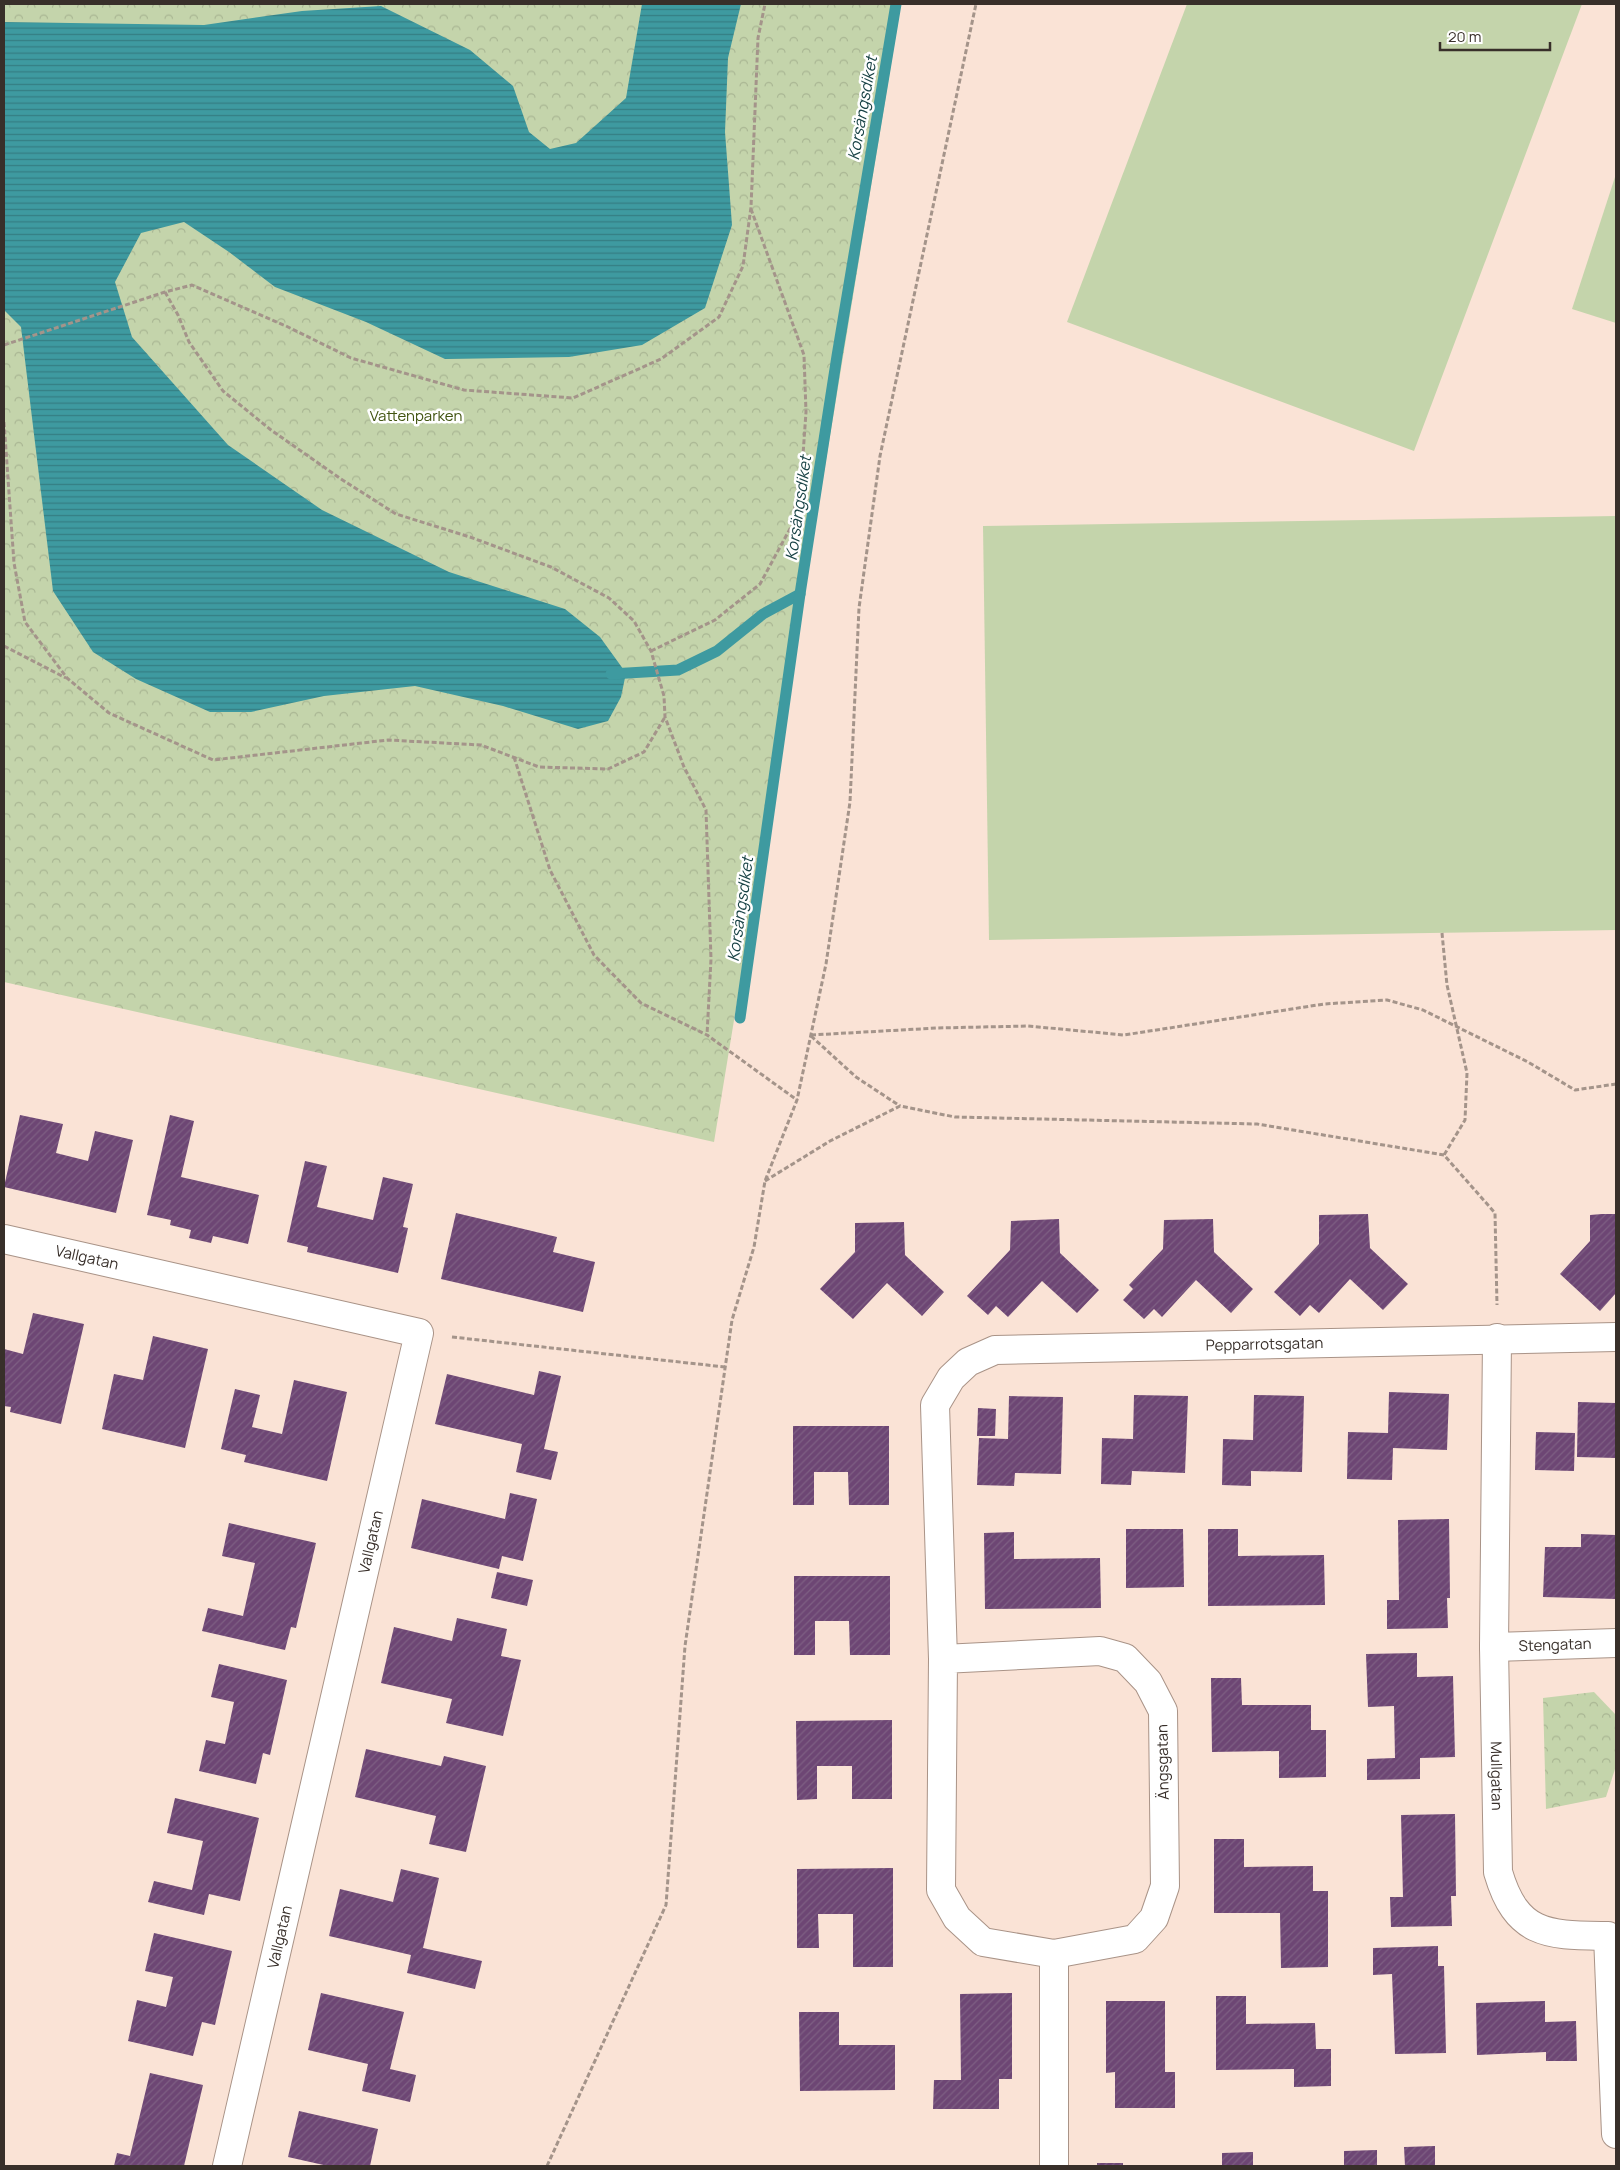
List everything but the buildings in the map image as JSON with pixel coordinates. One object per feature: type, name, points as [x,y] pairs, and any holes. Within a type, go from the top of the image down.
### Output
[{"type":"street","name":"Vallgatan","points":[[4,1239],[419,1333],[227,2166]]},
{"type":"street","name":"Pepparrotsgatan","points":[[935,1405],[951,1378],[968,1362],[995,1350],[1616,1337]]},
{"type":"street","name":"Mullgatan","points":[[1498,1338],[1494,1647],[1498,1872],[1504,1893],[1516,1914],[1536,1927],[1558,1935],[1612,1936],[1616,2134]]},
{"type":"street","name":"Ängsgatan","points":[[935,1405],[943,1659],[941,1890],[957,1918],[983,1942],[1054,1954],[1135,1939],[1154,1918],[1165,1886],[1163,1711],[1148,1682],[1125,1658],[1100,1651],[943,1659]]},
{"type":"street","name":"Stengatan","points":[[1494,1647],[1616,1644]]},
{"type":"street","points":[[1054,1954],[1054,2166]]},
{"type":"path","points":[[4,345],[165,292],[192,285],[286,326],[351,358],[464,390],[573,398],[661,359],[719,317],[743,266],[750,207],[758,38],[765,4]]},
{"type":"path","points":[[547,2166],[666,1906],[685,1646],[732,1320],[754,1246],[766,1181],[797,1100],[826,964],[850,802],[859,608],[880,456],[976,4]]},
{"type":"path","points":[[651,651],[715,620],[760,584],[792,524],[806,412],[804,355],[750,207]]},
{"type":"path","points":[[165,292],[178,315],[189,342],[223,391],[271,430],[341,479],[396,514],[470,537],[551,567],[608,598],[634,621],[651,651],[664,696],[665,718],[684,767],[706,810],[711,959],[706,1035]]},
{"type":"path","points":[[4,422],[14,563],[25,622],[67,678]]},
{"type":"path","points":[[4,646],[67,678],[109,713],[213,760],[388,740],[481,745],[539,767],[608,769],[644,752],[665,718]]},
{"type":"path","points":[[514,757],[550,870],[594,955],[641,1003],[706,1035],[797,1100]]},
{"type":"path","points":[[1442,933],[1447,985],[1467,1073],[1465,1120],[1444,1155]]},
{"type":"path","points":[[811,1035],[937,1028],[1028,1026],[1124,1035],[1324,1004],[1388,1000],[1423,1010],[1528,1062],[1575,1090],[1616,1084]]},
{"type":"path","points":[[811,1035],[856,1077],[900,1106],[955,1117],[1257,1124],[1444,1155],[1495,1213],[1498,1338]]},
{"type":"path","points":[[766,1181],[830,1142],[900,1106]]},
{"type":"path","points":[[419,1333],[725,1367]]},
{"type":"green space","name":"Vattenparken","points":[[4,4],[901,4],[714,1142],[4,982]]},
{"type":"green space","points":[[1187,4],[1582,4],[1414,451],[1067,322]]},
{"type":"green space","points":[[1616,174],[1616,323],[1572,309]]},
{"type":"green space","points":[[1616,516],[1616,930],[989,940],[983,526]]},
{"type":"green space","points":[[1594,1692],[1616,1715],[1616,1766],[1606,1797],[1546,1809],[1543,1698]]},
{"type":"water","points":[[642,4],[741,4],[728,58],[725,132],[732,225],[705,308],[642,345],[569,357],[445,359],[366,322],[275,287],[229,252],[184,222],[141,233],[115,282],[132,337],[228,445],[322,510],[449,572],[565,609],[600,637],[626,673],[621,697],[608,721],[578,729],[503,706],[415,686],[324,696],[251,712],[210,712],[136,679],[93,652],[53,591],[21,327],[4,310],[4,22],[204,25],[302,11],[381,6],[470,50],[513,86],[529,132],[550,149],[576,143],[626,98]]},
{"type":"waterway","name":"Korsängsdiket","points":[[740,1018],[800,594],[837,356],[896,4]]},
{"type":"waterway","points":[[611,674],[678,670],[717,651],[763,614],[800,594]]}]
